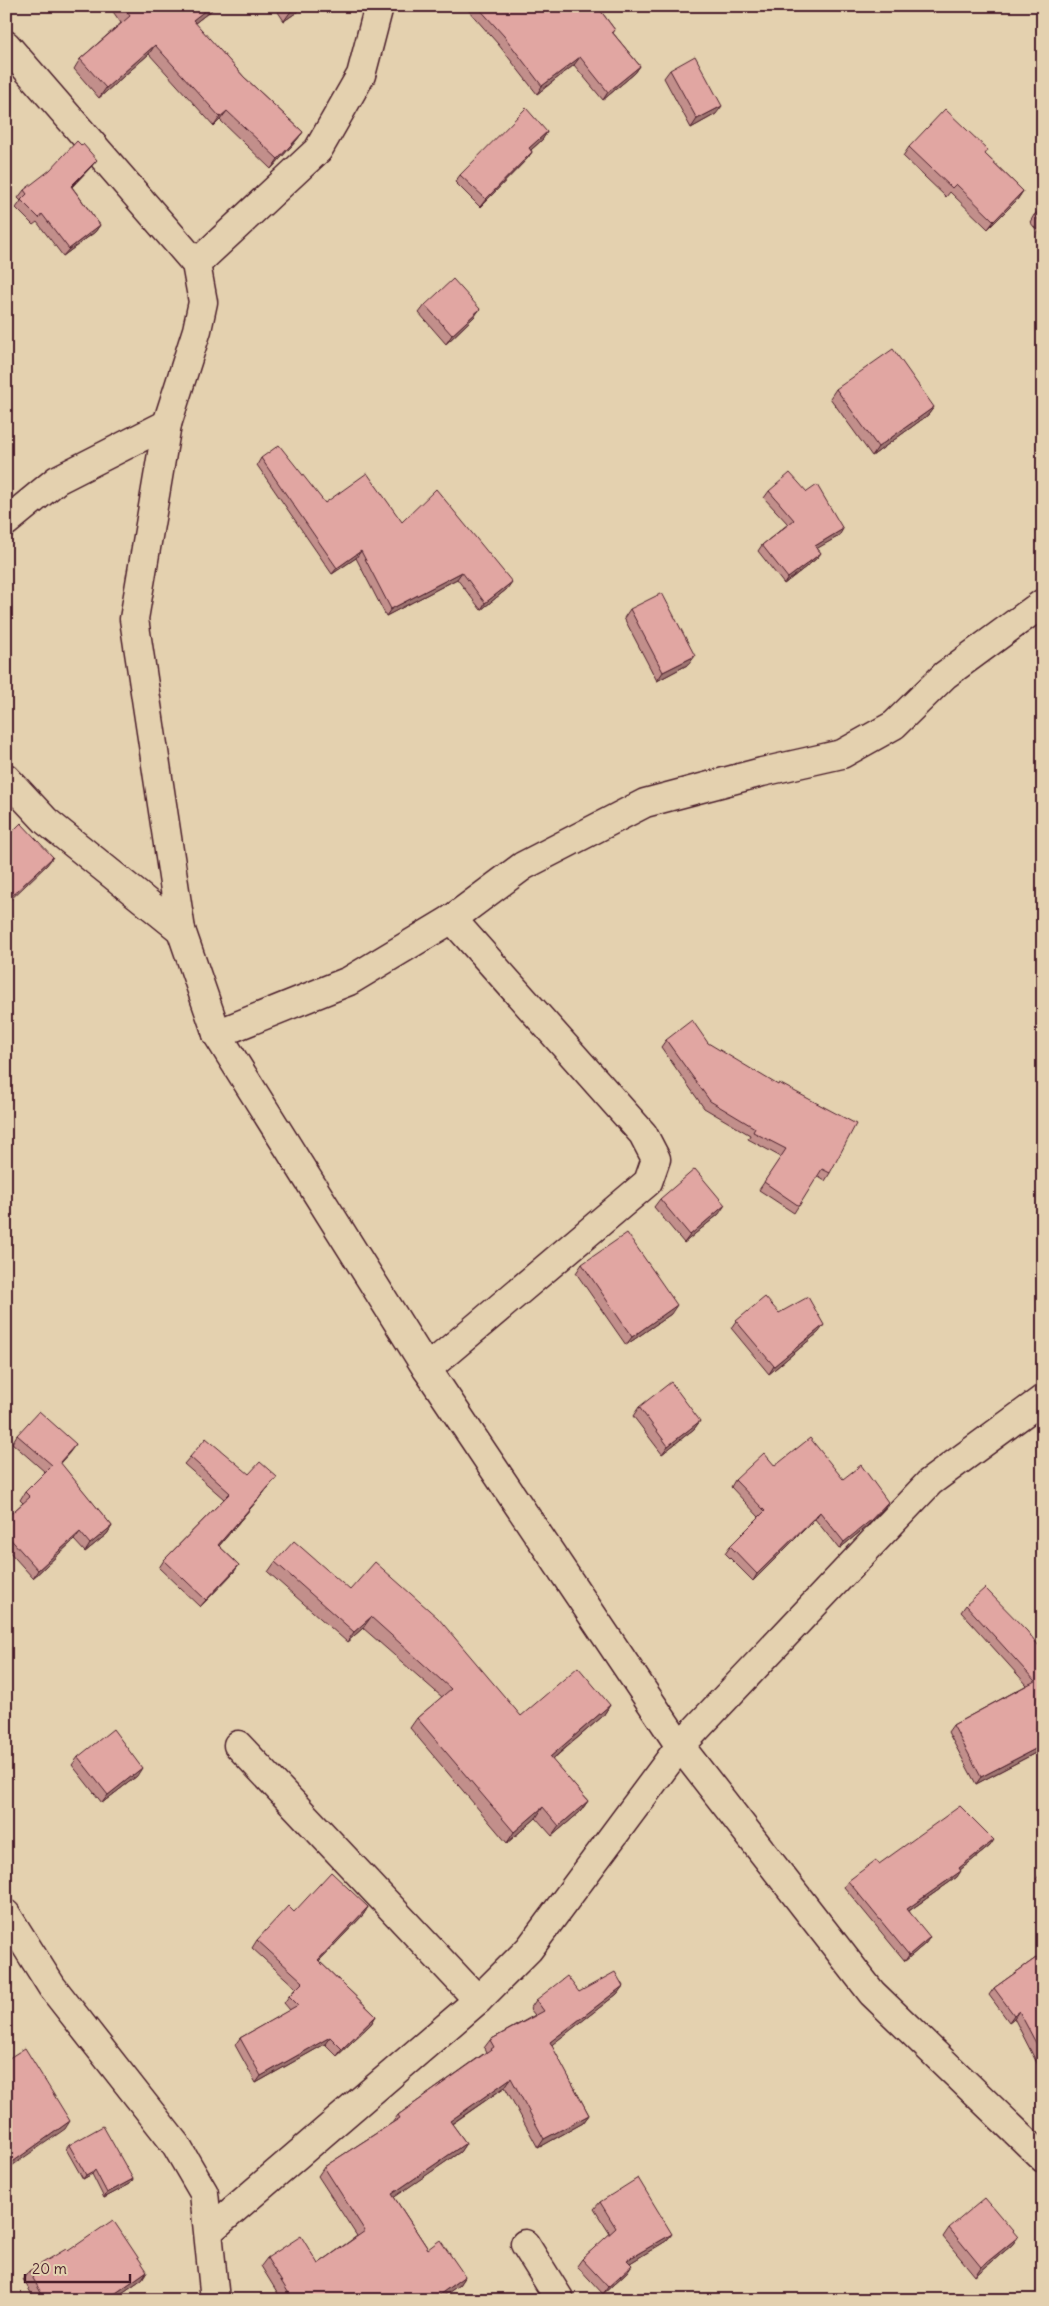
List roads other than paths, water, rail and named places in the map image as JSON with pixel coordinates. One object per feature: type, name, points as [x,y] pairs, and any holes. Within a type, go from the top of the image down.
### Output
[{"type":"street","points":[[196,264],[318,150],[361,75],[379,6]]},
{"type":"street","points":[[6,45],[196,264],[203,302],[197,330],[167,424],[134,619],[181,930],[217,1034],[428,1369],[680,1746],[872,1993],[1043,2158]]},
{"type":"street","points":[[6,522],[57,480],[167,424]]},
{"type":"street","points":[[217,1034],[349,981],[452,919],[523,866],[646,803],[762,772],[842,754],[894,725],[945,675],[1043,603]]},
{"type":"street","points":[[6,778],[46,821],[181,930]]},
{"type":"street","points":[[428,1369],[648,1182],[656,1159],[643,1134],[452,919]]},
{"type":"street","points":[[209,2231],[478,2000],[529,1949],[680,1746],[930,1482],[1043,1399]]},
{"type":"street","points":[[238,1745],[478,2000]]},
{"type":"street","points":[[6,1914],[52,1987],[176,2145],[204,2193],[215,2300]]},
{"type":"street","points":[[525,2244],[560,2300]]}]
